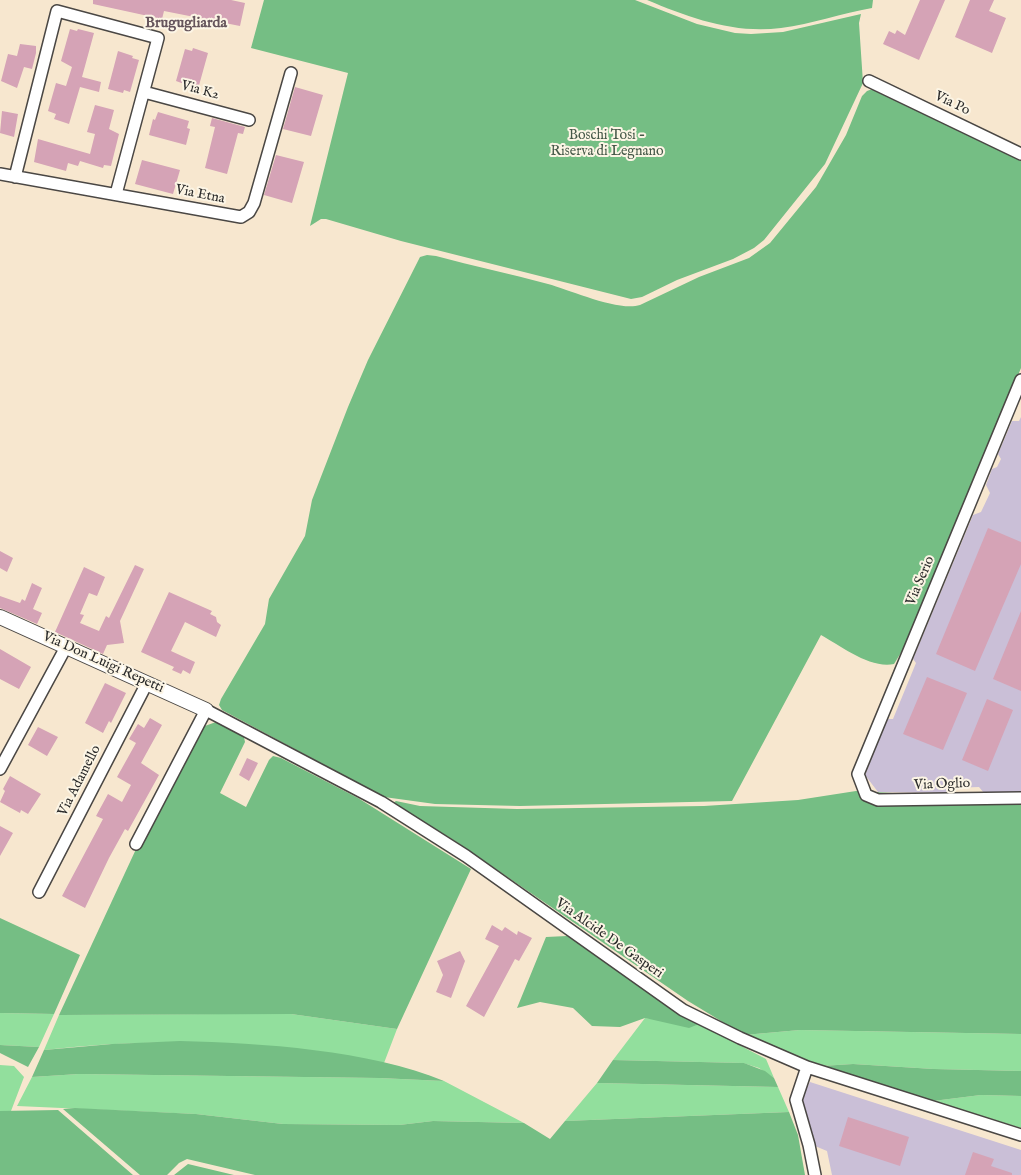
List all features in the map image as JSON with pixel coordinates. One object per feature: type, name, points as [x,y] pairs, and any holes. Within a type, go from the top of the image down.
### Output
[{"type":"street","points":[[15,177],[57,11],[158,38],[116,194]]},
{"type":"street","name":"Via Etna","points":[[0,174],[116,194],[234,218],[241,217],[249,212],[254,203],[290,73]]},
{"type":"street","name":"Via Po","points":[[869,81],[1021,154]]},
{"type":"street","name":"Via K2","points":[[144,92],[249,120]]},
{"type":"street","name":"Via Serio","points":[[866,795],[861,785],[859,770],[1021,380]]},
{"type":"street","name":"Via Don Luigi Repetti","points":[[0,617],[206,710]]},
{"type":"street","points":[[0,768],[66,647]]},
{"type":"street","name":"Via Adamello","points":[[39,892],[147,684]]},
{"type":"street","points":[[136,844],[206,710]]},
{"type":"street","name":"Via Alcide De Gasperi","points":[[206,710],[382,802],[466,856],[683,1010],[740,1038],[807,1067],[1021,1135]]},
{"type":"street","name":"Via Oglio","points":[[866,795],[878,800],[899,801],[1021,798]]},
{"type":"street","points":[[807,1067],[796,1100],[810,1145],[815,1175]]},
{"type":"shaded area","points":[[1021,417],[1021,792],[984,793],[979,787],[952,788],[947,793],[878,792],[865,775],[887,719],[893,719],[916,663],[913,659],[973,515],[981,512],[990,493],[986,485],[992,469],[997,467],[1001,459],[998,454],[1012,421],[1019,421]]},
{"type":"shaded area","points":[[810,1082],[1021,1150],[1021,1175],[832,1175],[827,1151],[815,1146],[801,1099]]},
{"type":"green space","name":"Boschi Tosi - Riserva di Legnano","points":[[264,0],[635,0],[697,24],[735,33],[751,34],[783,32],[861,14],[859,23],[863,83],[825,164],[764,240],[754,248],[733,259],[677,280],[642,297],[631,299],[401,241],[326,219],[321,219],[310,226],[348,73],[251,48]]},
{"type":"green space","points":[[647,0],[873,0],[872,8],[816,21],[781,28],[746,29],[712,23],[679,13]]},
{"type":"green space","points":[[875,88],[1021,159],[1021,368],[907,643],[894,664],[885,665],[866,660],[821,635],[732,801],[520,806],[435,804],[384,797],[222,710],[219,705],[221,699],[265,624],[269,599],[305,536],[312,500],[368,360],[420,257],[427,255],[436,256],[548,284],[620,306],[640,305],[699,277],[749,258],[770,243],[816,187],[846,135],[862,96],[867,91]]},
{"type":"green space","points":[[216,722],[244,737],[245,742],[220,793],[246,807],[269,760],[273,756],[281,758],[358,798],[471,869],[397,1029],[291,1014],[59,1015],[137,847],[202,727]]},
{"type":"green space","points":[[856,791],[1021,800],[1021,1034],[800,1030],[744,1035],[688,1001],[455,841],[393,803],[396,801],[420,806],[517,809],[704,806],[798,800]]},
{"type":"green space","points":[[0,918],[80,955],[54,1014],[0,1013]]},
{"type":"green space","points":[[567,936],[699,1024],[689,1028],[645,1018],[620,1027],[592,1026],[573,1008],[540,1002],[517,1008],[546,937]]},
{"type":"green space","points":[[0,1013],[54,1014],[39,1047],[0,1045]]},
{"type":"green space","points":[[291,1014],[397,1029],[384,1063],[300,1050],[215,1043],[129,1043],[44,1050],[59,1015]]},
{"type":"green space","points":[[645,1018],[699,1024],[766,1059],[774,1078],[759,1068],[743,1063],[613,1060]]},
{"type":"green space","points":[[800,1030],[1021,1034],[1021,1071],[934,1069],[853,1064],[821,1066],[744,1035]]},
{"type":"green space","points":[[180,1041],[280,1046],[349,1055],[415,1070],[444,1081],[379,1078],[79,1074],[32,1077],[44,1050]]},
{"type":"green space","points":[[0,1045],[39,1047],[28,1067],[0,1053]]},
{"type":"green space","points":[[613,1060],[744,1063],[765,1071],[774,1078],[778,1087],[597,1083]]},
{"type":"green space","points":[[853,1064],[934,1069],[1021,1071],[1021,1096],[981,1095],[933,1101],[821,1066]]},
{"type":"green space","points":[[0,1065],[14,1066],[24,1077],[11,1111],[0,1111]]},
{"type":"green space","points":[[79,1074],[379,1078],[444,1081],[524,1123],[433,1121],[399,1125],[283,1124],[196,1114],[17,1106],[32,1077]]},
{"type":"green space","points":[[597,1083],[778,1087],[789,1112],[565,1121]]},
{"type":"green space","points":[[981,1095],[1021,1096],[1021,1128],[933,1101]]},
{"type":"green space","points":[[63,1109],[196,1114],[283,1124],[399,1125],[433,1121],[524,1123],[550,1139],[565,1121],[789,1112],[798,1135],[805,1175],[255,1175],[187,1159],[179,1163],[167,1175],[140,1175]]},
{"type":"green space","points":[[58,1110],[133,1175],[0,1175],[0,1111]]},
{"type":"green space","points":[[188,1164],[234,1175],[174,1175]]},
{"type":"building","points":[[93,0],[231,0],[245,3],[240,26],[164,11],[162,19],[93,4]]},
{"type":"building","points":[[920,0],[945,0],[919,60],[883,44],[889,31],[895,34],[897,30],[905,35]]},
{"type":"building","points":[[970,0],[994,0],[989,11],[1006,18],[992,53],[955,37]]},
{"type":"building","points":[[70,29],[94,33],[82,77],[101,82],[99,92],[80,87],[69,124],[54,119],[56,114],[48,111],[56,83],[66,86],[72,67],[61,61]]},
{"type":"building","points":[[20,44],[36,46],[36,53],[32,69],[24,67],[17,88],[1,81],[8,54],[17,56]]},
{"type":"building","points":[[193,48],[208,53],[198,89],[176,81],[185,49],[192,51]]},
{"type":"building","points":[[118,51],[139,60],[130,92],[124,90],[123,93],[108,89]]},
{"type":"building","points":[[295,87],[323,95],[311,136],[283,129]]},
{"type":"building","points":[[95,105],[114,110],[109,129],[119,134],[111,166],[104,165],[103,168],[80,161],[78,166],[68,163],[66,171],[34,162],[38,139],[90,154],[95,134],[87,132]]},
{"type":"building","points":[[2,111],[18,114],[14,137],[0,133]]},
{"type":"building","points":[[158,112],[189,121],[187,128],[190,129],[186,145],[149,135],[153,119],[155,120]]},
{"type":"building","points":[[212,118],[245,127],[243,134],[238,133],[227,174],[205,168],[215,127],[210,126]]},
{"type":"building","points":[[276,155],[304,162],[292,203],[264,195]]},
{"type":"building","points":[[142,160],[180,170],[173,194],[135,184]]},
{"type":"building","points":[[988,528],[1021,542],[1021,564],[975,671],[936,654]]},
{"type":"building","points":[[0,551],[13,558],[7,572],[0,568]]},
{"type":"building","points":[[135,565],[144,569],[120,621],[124,643],[107,645],[103,654],[55,632],[84,567],[105,577],[97,596],[89,593],[80,614],[84,615],[80,623],[99,631],[106,616],[109,618]]},
{"type":"building","points":[[32,583],[42,588],[33,609],[42,613],[37,624],[0,608],[0,596],[20,603],[22,599],[25,601]]},
{"type":"building","points":[[169,592],[212,611],[210,614],[216,617],[217,622],[221,625],[216,637],[185,622],[171,651],[195,662],[190,674],[183,670],[181,674],[172,670],[174,667],[141,652]]},
{"type":"building","points":[[1021,611],[1021,691],[993,679]]},
{"type":"building","points":[[0,649],[31,667],[19,689],[0,679]]},
{"type":"building","points":[[927,677],[967,693],[943,750],[903,734]]},
{"type":"building","points":[[105,683],[126,693],[111,723],[109,721],[103,733],[85,723]]},
{"type":"building","points":[[987,699],[1013,710],[988,771],[962,760]]},
{"type":"building","points":[[150,718],[162,725],[141,763],[159,775],[128,831],[125,829],[85,908],[62,896],[103,819],[96,816],[108,794],[122,802],[131,785],[117,777],[136,743],[129,739],[138,724],[144,728]]},
{"type":"building","points":[[38,727],[58,737],[47,756],[28,745]]},
{"type":"building","points":[[247,758],[258,763],[249,781],[239,775]]},
{"type":"building","points":[[10,776],[41,794],[28,814],[21,810],[20,813],[0,802],[5,791],[3,789]]},
{"type":"building","points":[[0,826],[13,833],[0,856]]},
{"type":"building","points":[[492,925],[502,931],[505,927],[517,935],[518,931],[532,938],[519,961],[515,959],[484,1017],[466,1006],[499,946],[485,939]]},
{"type":"building","points":[[460,951],[465,961],[451,998],[436,992],[443,975],[437,961]]},
{"type":"building","points":[[848,1117],[909,1137],[900,1166],[839,1146]]},
{"type":"building","points":[[973,1152],[994,1159],[991,1166],[1012,1173],[1012,1175],[965,1175]]},
{"type":"district","name":"Brugugliarda","points":[[186,24]]}]
